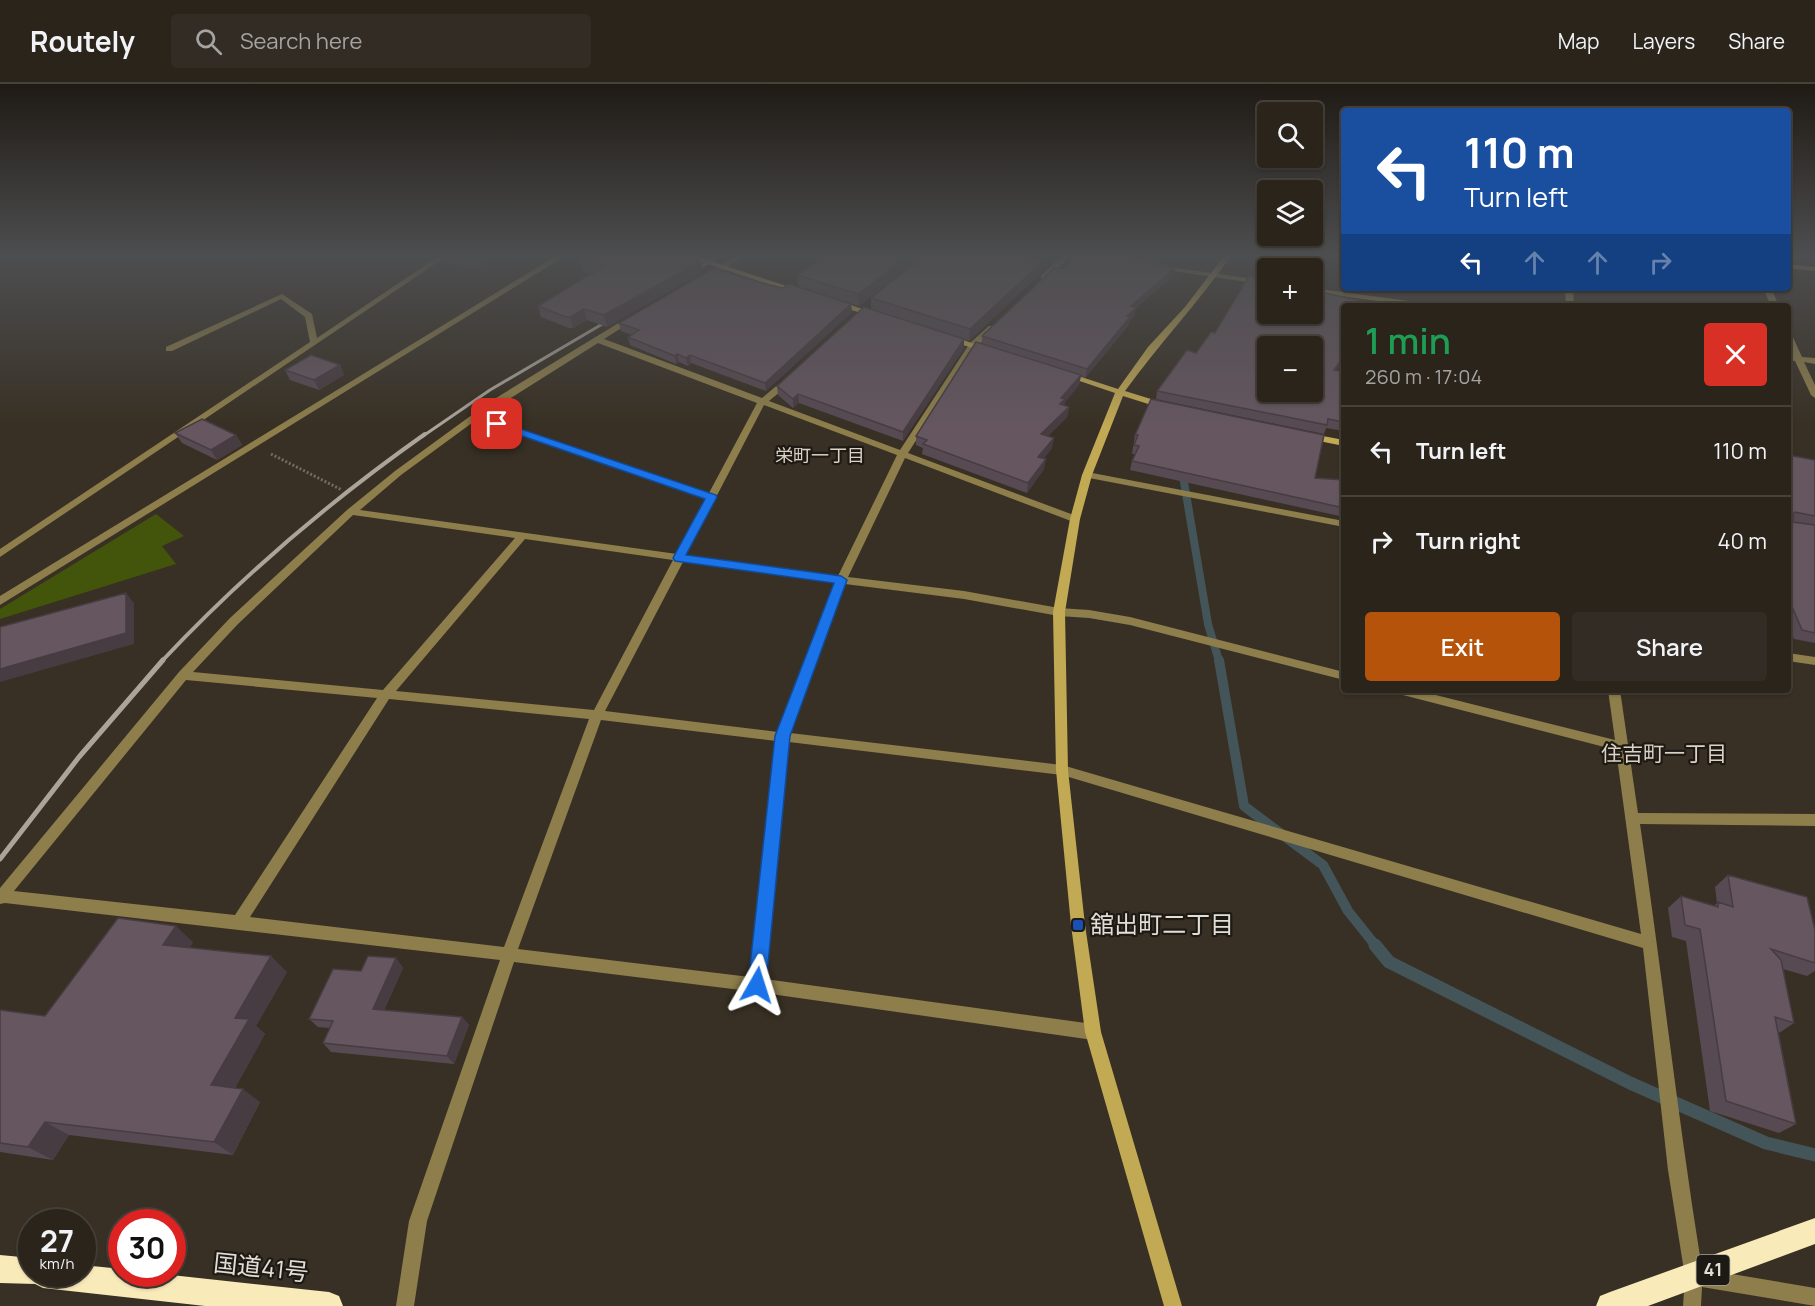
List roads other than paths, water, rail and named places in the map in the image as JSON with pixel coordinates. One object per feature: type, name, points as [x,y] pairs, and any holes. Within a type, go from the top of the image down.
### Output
[{"type":"highway","name":"41","points":[[1610,1306],[1815,1231]]},
{"type":"highway","points":[[0,1269],[18,1271]]},
{"type":"highway","name":"国道41号","points":[[96,1280],[329,1306]]},
{"type":"street","points":[[169,349],[246,313]]},
{"type":"street","points":[[305,313],[309,316],[314,344]]},
{"type":"street","points":[[0,554],[360,313]]},
{"type":"street","points":[[0,601],[470,313]]},
{"type":"street","points":[[1,897],[183,675],[234,621],[351,512],[398,473],[475,417],[596,339],[642,313]]},
{"type":"street","points":[[870,313],[884,318]]},
{"type":"street","points":[[1173,1306],[1093,1032],[1078,925],[1062,770],[1059,612],[1074,519],[1086,475],[1120,392],[1151,349],[1184,313]]},
{"type":"street","points":[[757,985],[783,736],[841,580],[902,454],[973,345],[1002,319]]},
{"type":"street","points":[[940,335],[994,352]]},
{"type":"street","points":[[596,339],[1074,519]]},
{"type":"street","points":[[1791,342],[1815,395]]},
{"type":"street","points":[[1791,358],[1815,361]]},
{"type":"street","points":[[405,1306],[418,1221],[509,955],[597,715],[761,403],[798,371]]},
{"type":"street","points":[[1058,372],[1174,408]]},
{"type":"street","points":[[475,417],[712,497]]},
{"type":"street","points":[[1299,434],[1341,442]]},
{"type":"street","points":[[1086,475],[1341,523]]},
{"type":"street","points":[[351,512],[964,595],[1059,612],[1131,621],[1341,675]]},
{"type":"street","points":[[239,922],[385,696],[523,535]]},
{"type":"street","points":[[1791,657],[1815,661]]},
{"type":"street","points":[[183,675],[597,715],[1062,770],[1650,943]]},
{"type":"street","points":[[1411,693],[1622,747]]},
{"type":"street","points":[[1614,693],[1650,943],[1677,1170],[1694,1277],[1692,1306]]},
{"type":"street","points":[[1632,818],[1815,819]]},
{"type":"street","points":[[1,897],[239,922],[757,985],[1093,1032]]},
{"type":"street","points":[[1694,1277],[1815,1297]]},
{"type":"waterway","points":[[1182,470],[1208,624],[1219,661]]},
{"type":"waterway","points":[[1219,660],[1244,806],[1323,865],[1348,911],[1376,946]]},
{"type":"waterway","points":[[1375,945],[1389,962],[1630,1083],[1766,1143],[1815,1155]]},
{"type":"railway","points":[[423,436],[490,390],[616,316]]},
{"type":"railway","points":[[162,661],[223,600],[288,541],[355,486],[425,434]]},
{"type":"railway","points":[[0,859],[79,757],[163,660]]},
{"type":"place","name":"舘出町二丁目","points":[[1078,925]]},
{"type":"district","name":"栄町一丁目","points":[[820,456]]},
{"type":"district","name":"住吉町一丁目","points":[[1664,754]]}]
